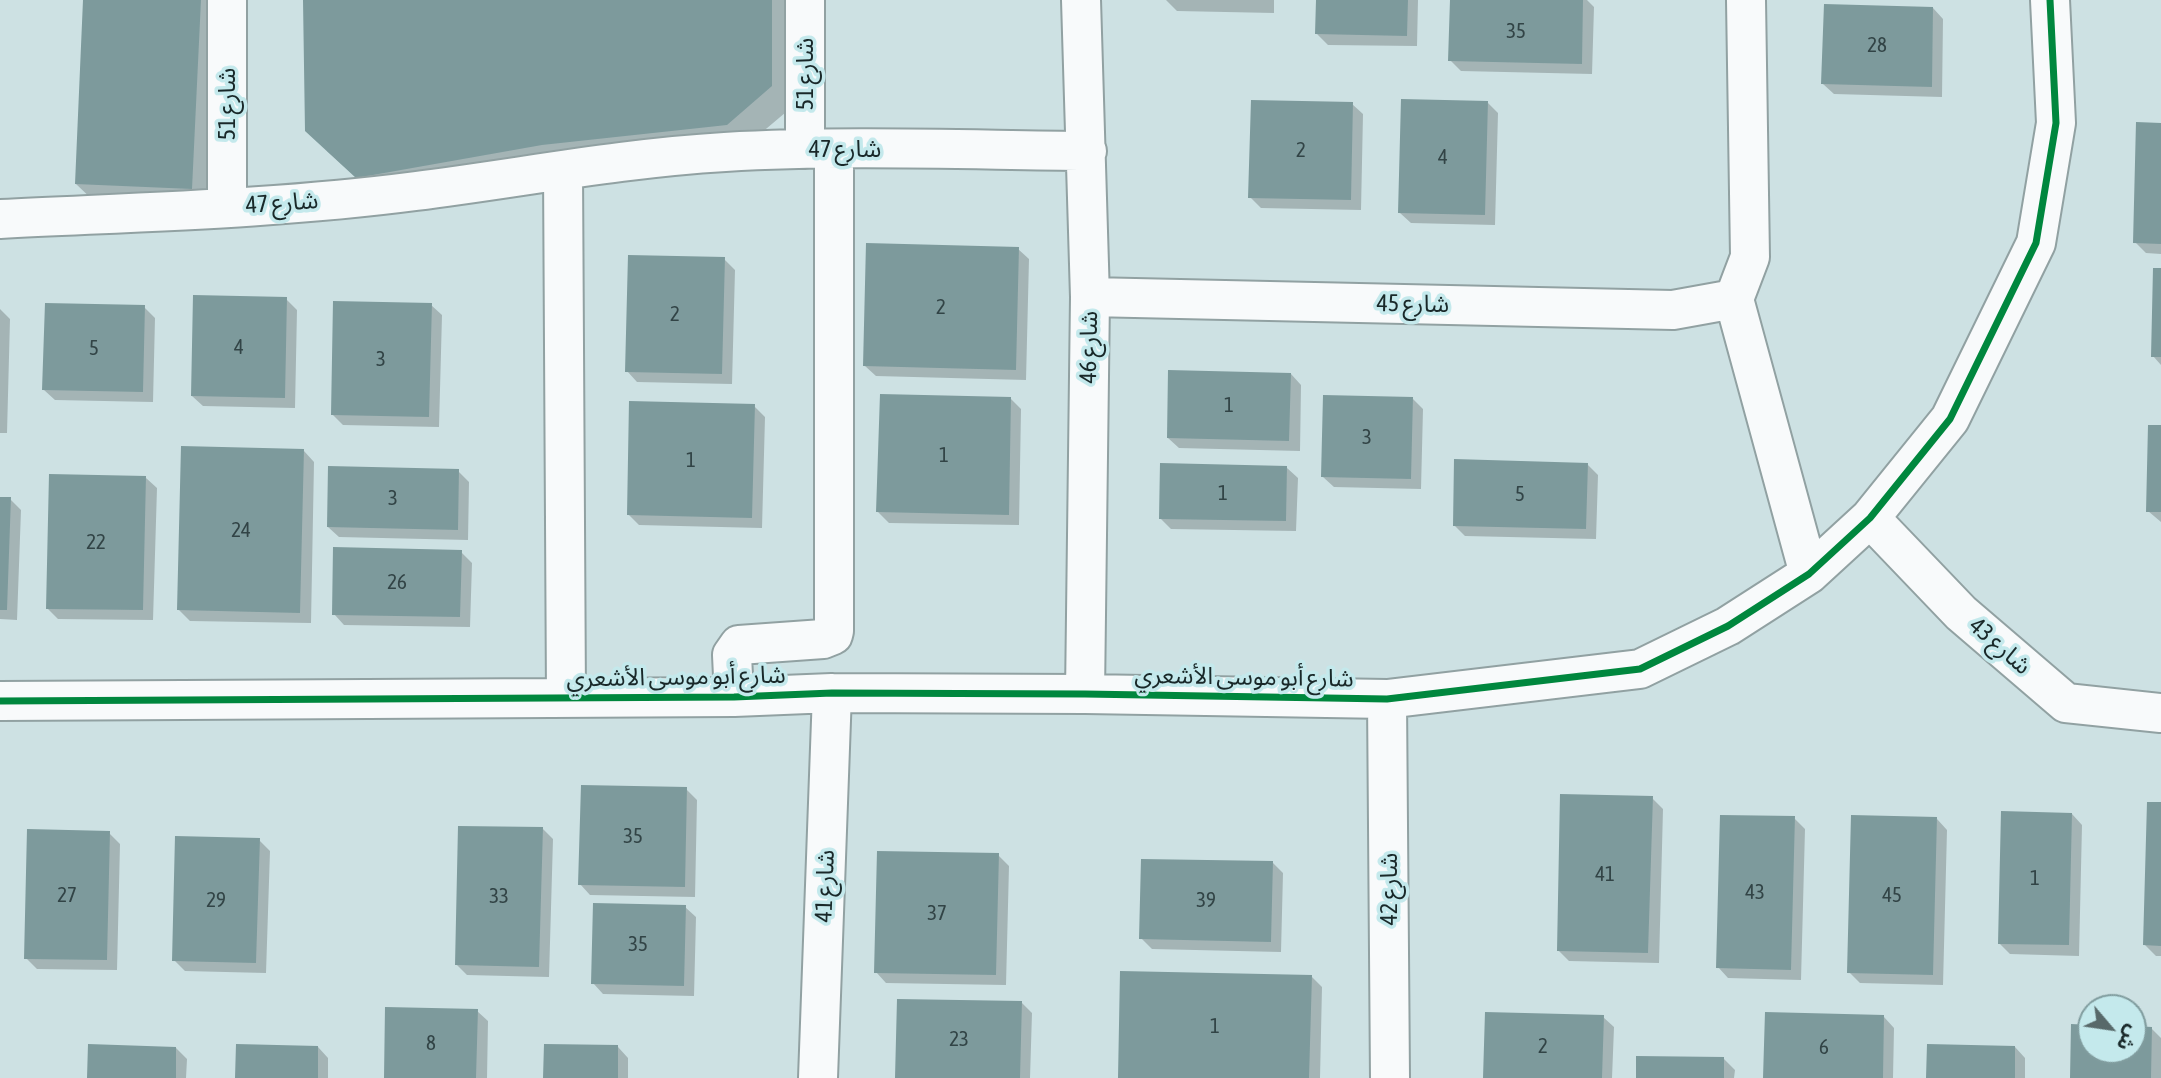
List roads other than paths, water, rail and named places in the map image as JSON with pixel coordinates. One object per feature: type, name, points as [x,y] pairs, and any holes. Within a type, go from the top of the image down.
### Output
[{"type":"street","name":"شارع 51","points":[[227,0],[227,207]]},
{"type":"street","name":"شارع 51","points":[[734,697],[732,654],[739,645],[823,639],[833,635],[834,631],[820,149],[805,0]]},
{"type":"street","name":"شارع 46","points":[[1081,0],[1090,297],[1085,694]]},
{"type":"street","points":[[1746,0],[1750,257],[1734,299],[1809,574]]},
{"type":"street","name":"شارع أبو موسى الأشعري","points":[[0,701],[734,697],[832,693],[1387,699],[1640,669],[1728,626],[1809,574],[1870,518],[1950,419],[2036,243],[2056,123],[2050,0]]},
{"type":"street","name":"شارع 47","points":[[0,219],[227,207],[402,193],[659,157],[820,149],[1087,151]]},
{"type":"street","points":[[563,170],[566,698]]},
{"type":"street","name":"شارع 45","points":[[1090,297],[1673,310],[1734,299]]},
{"type":"street","name":"شارع 43","points":[[1870,518],[1961,613],[2066,703],[2161,713]]},
{"type":"street","name":"شارع 41","points":[[818,1078],[832,693]]},
{"type":"street","name":"شارع 42","points":[[1387,699],[1390,1078]]}]
